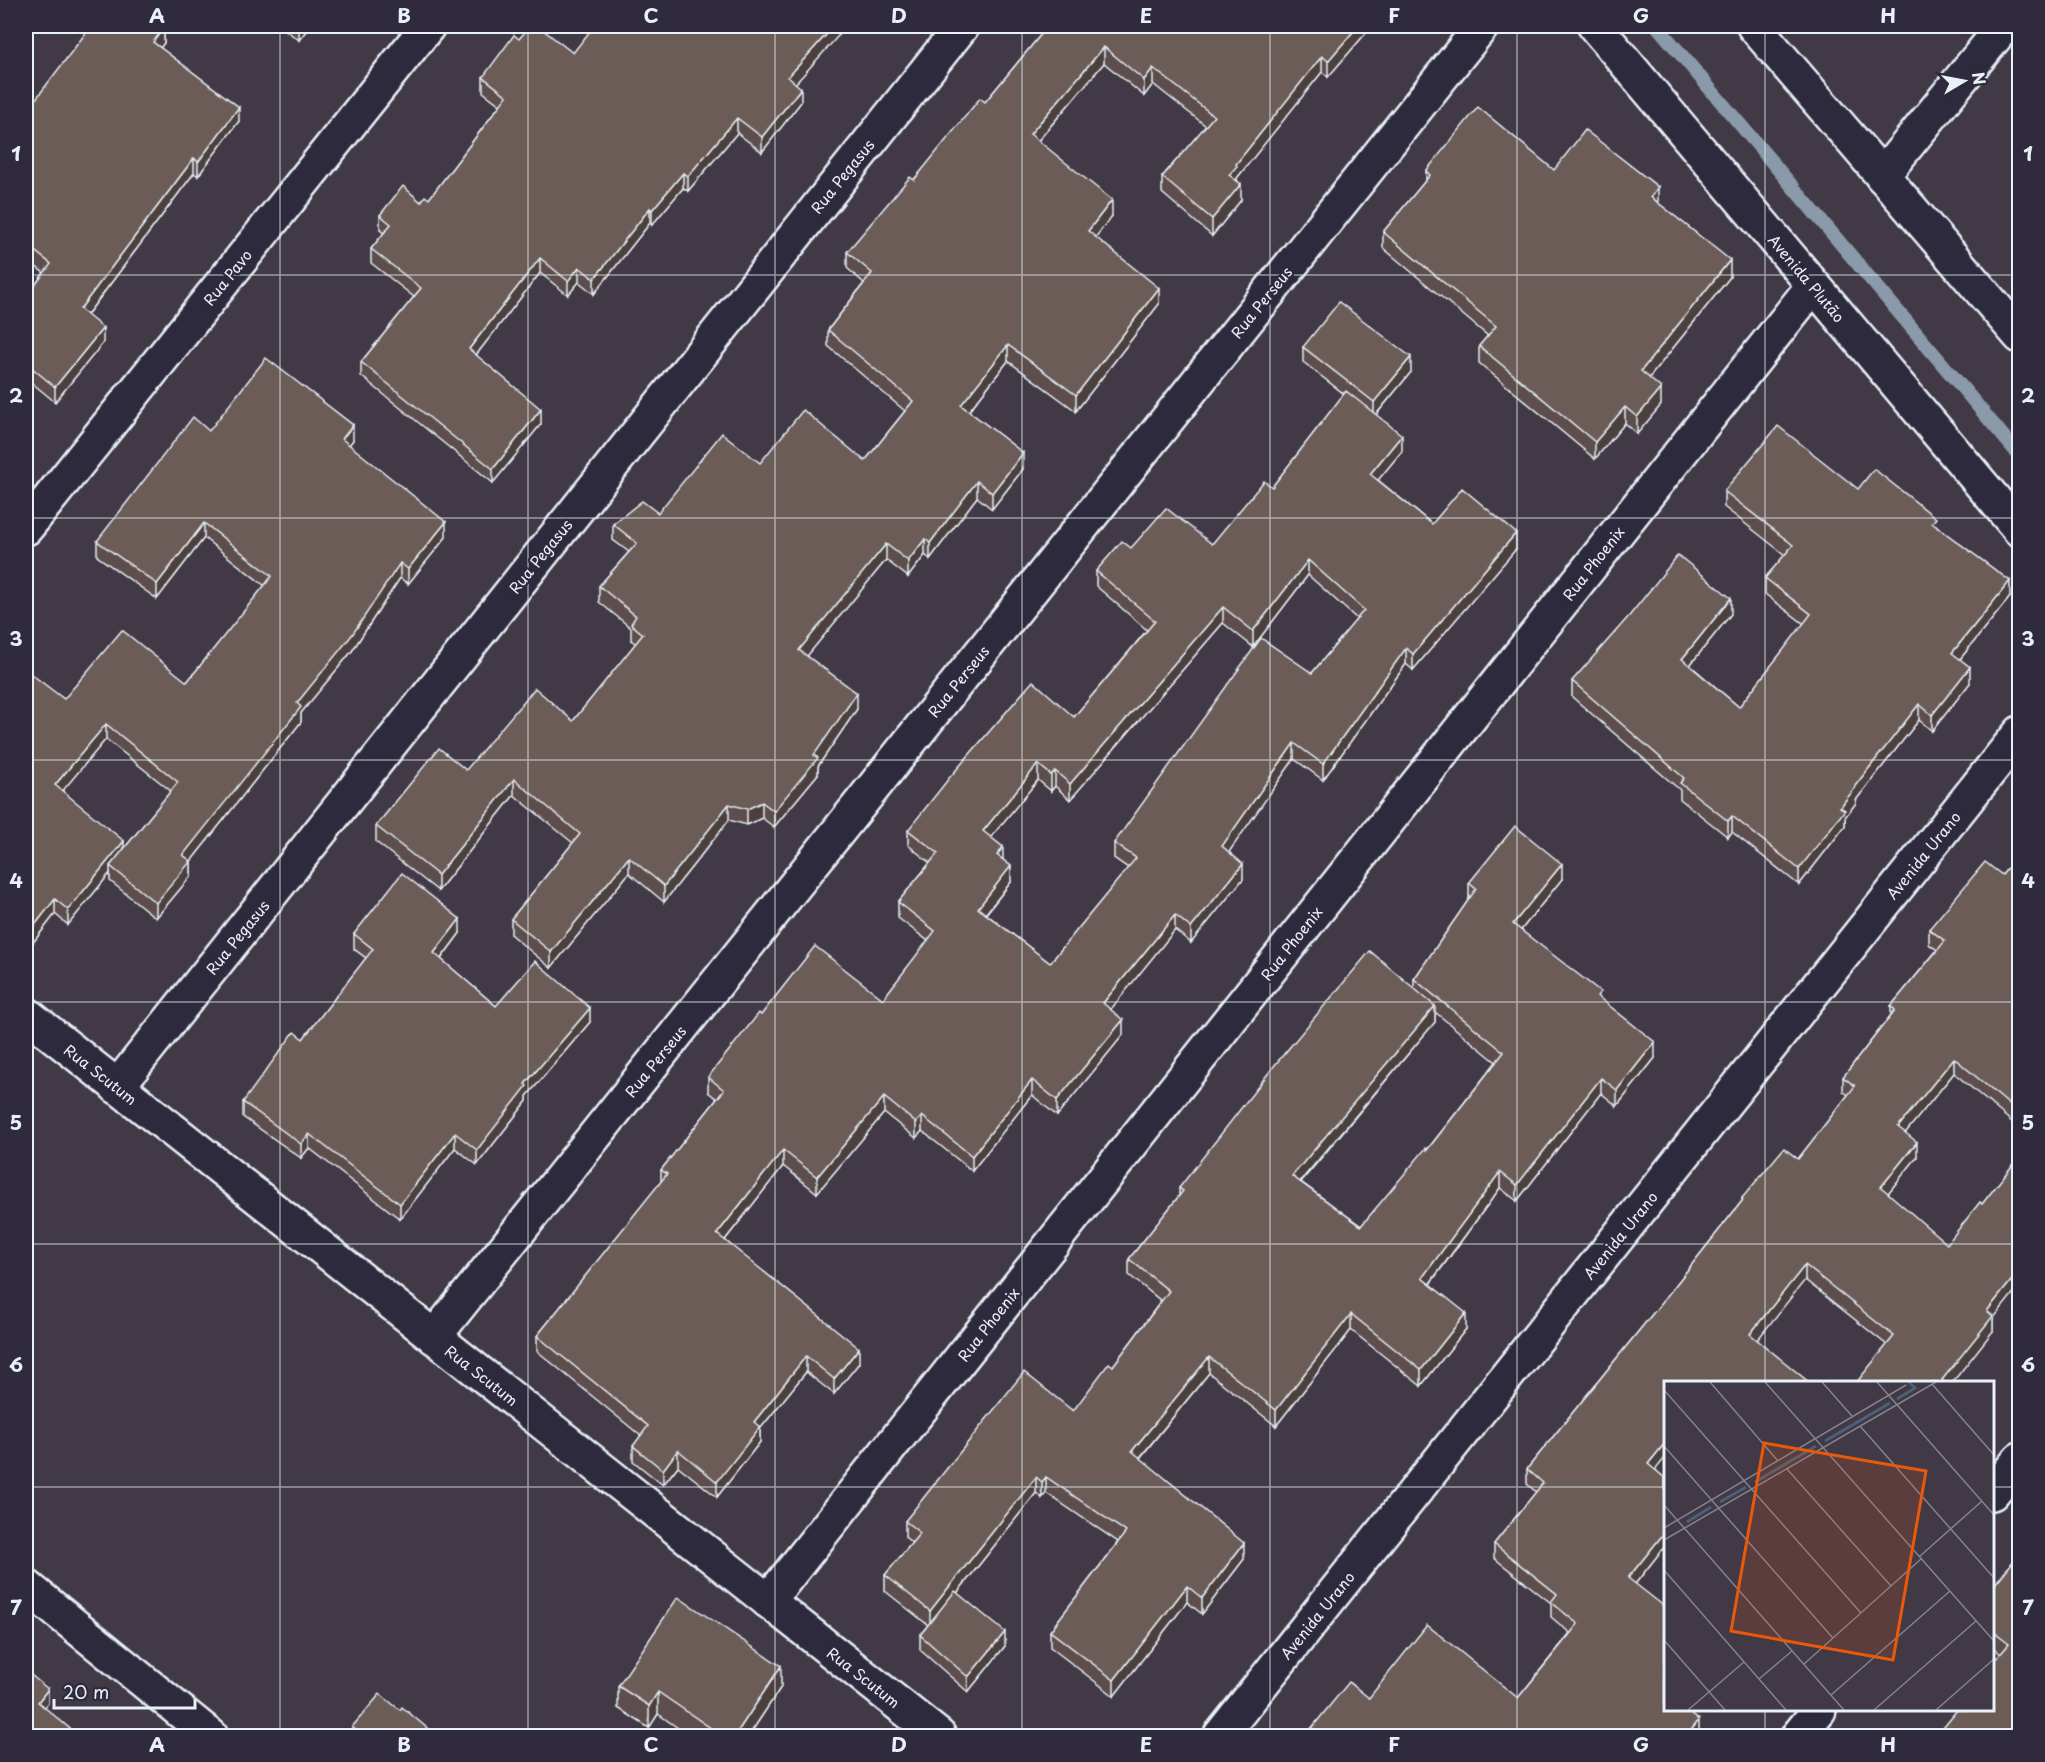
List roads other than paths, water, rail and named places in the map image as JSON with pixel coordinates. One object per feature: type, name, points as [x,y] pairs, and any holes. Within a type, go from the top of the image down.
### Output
[{"type":"street","name":"Rua Pavo","points":[[26,528],[428,26]]},
{"type":"street","name":"Rua Pegasus","points":[[117,1087],[962,26]]},
{"type":"street","name":"Rua Perseus","points":[[434,1337],[1482,26]]},
{"type":"street","name":"Avenida Plutão","points":[[1595,26],[2019,530]]},
{"type":"street","points":[[1754,26],[2019,336]]},
{"type":"street","points":[[1882,176],[2004,26]]},
{"type":"street","name":"Rua Phoenix","points":[[768,1601],[1813,286]]},
{"type":"street","name":"Avenida Urano","points":[[1220,1737],[2019,733]]},
{"type":"street","name":"Rua Scutum","points":[[26,1014],[939,1737]]},
{"type":"street","points":[[1994,1490],[2019,1459]]},
{"type":"street","points":[[26,1586],[211,1737]]},
{"type":"street","points":[[1798,1737],[1819,1711]]},
{"type":"waterway","points":[[1657,26],[2020,456]]}]
